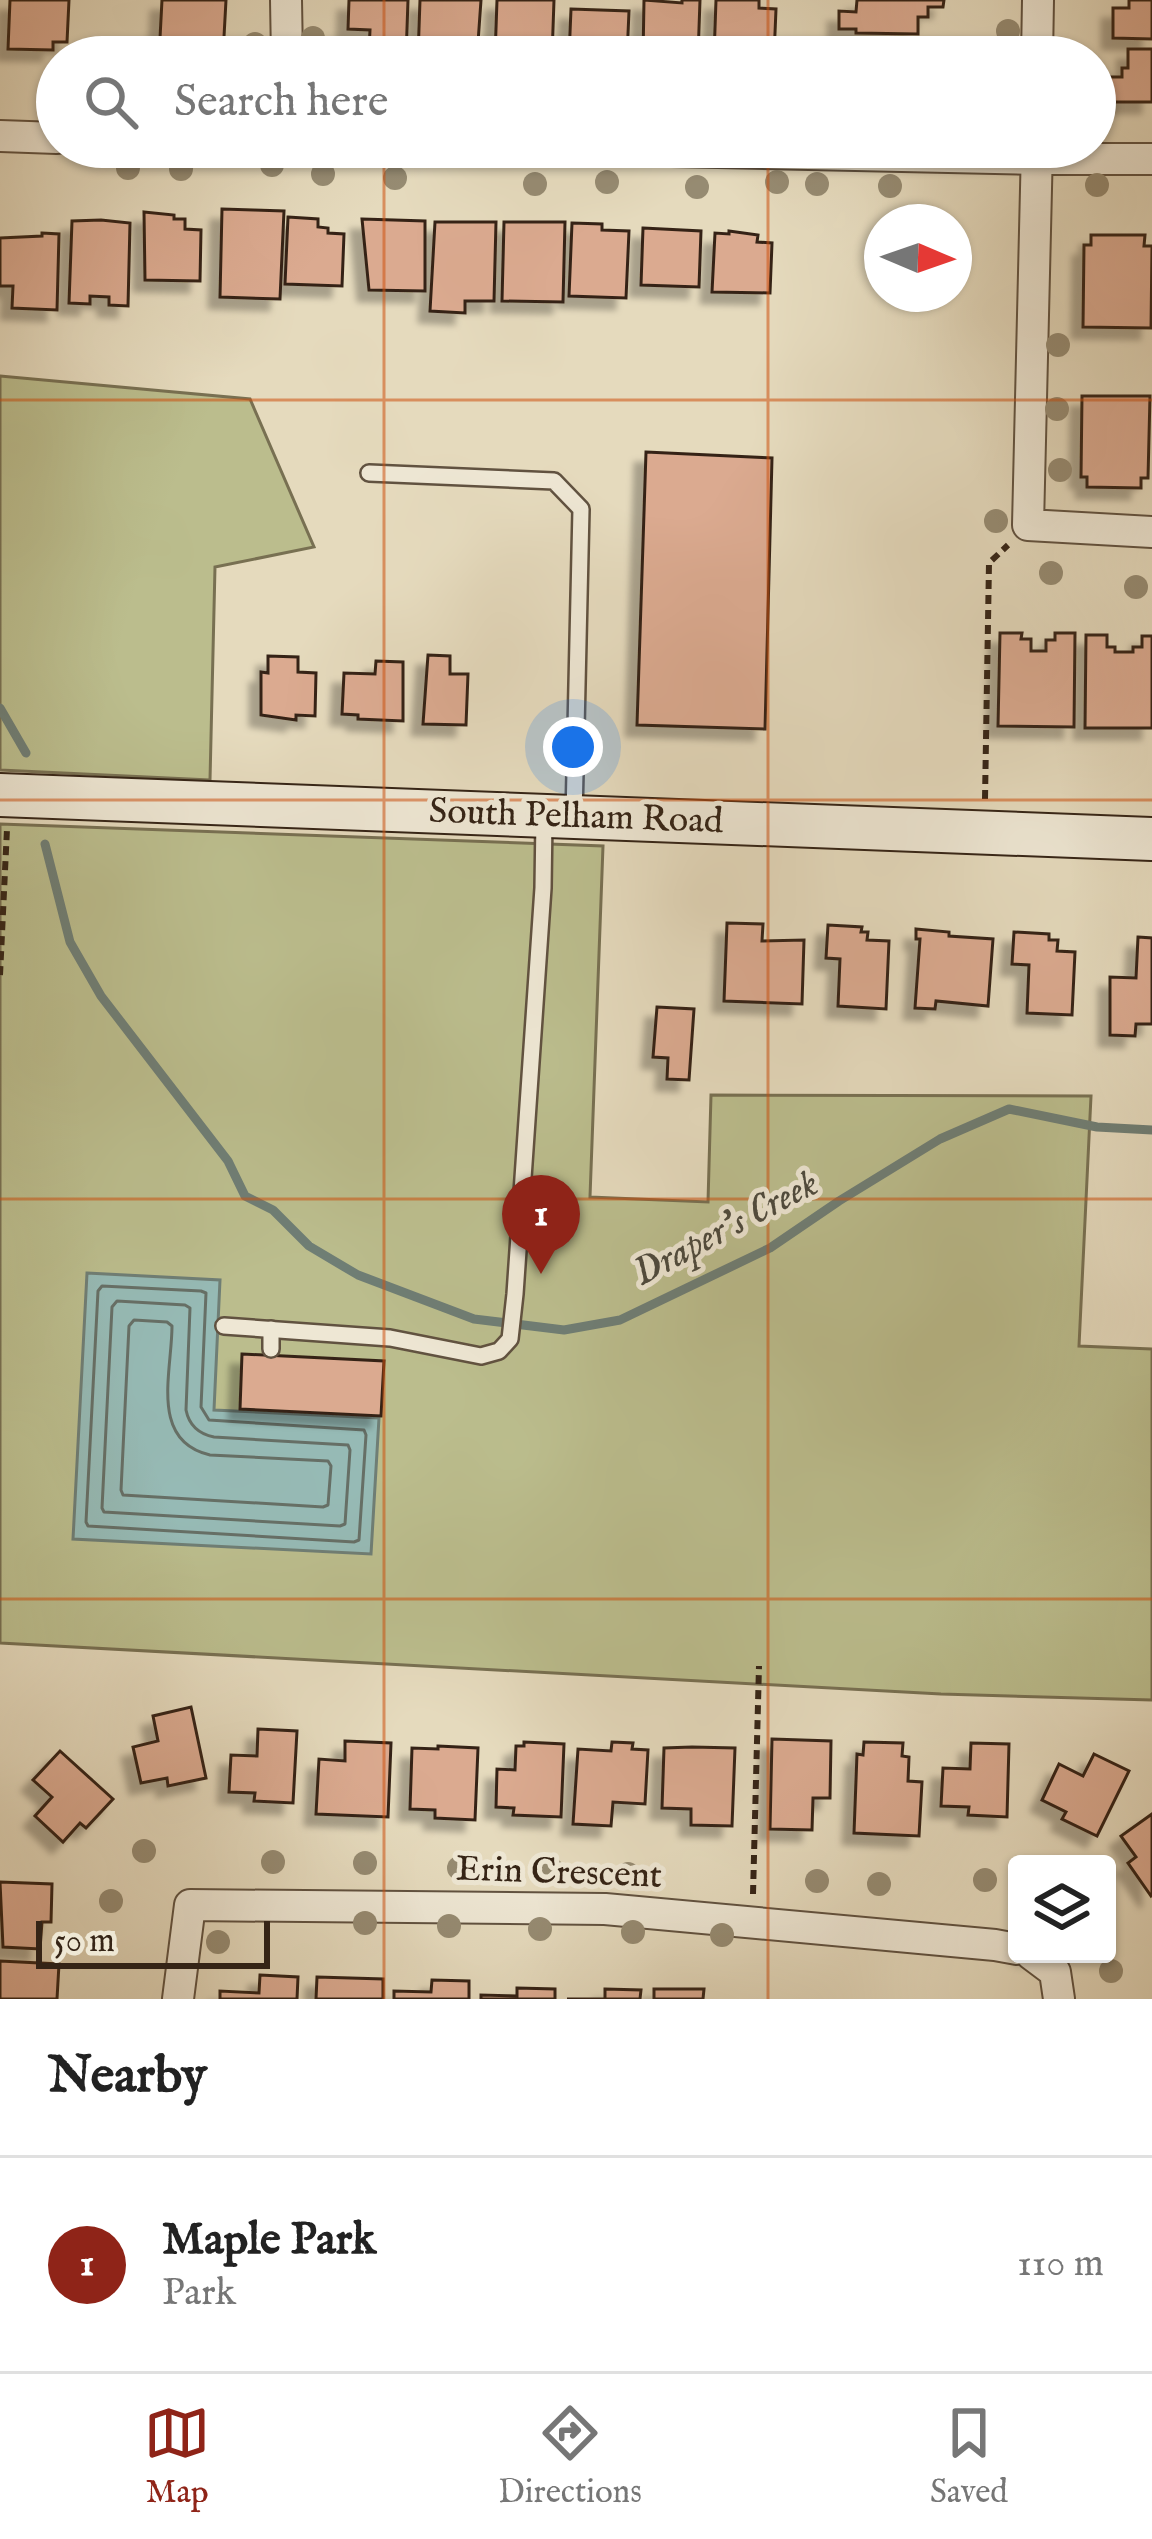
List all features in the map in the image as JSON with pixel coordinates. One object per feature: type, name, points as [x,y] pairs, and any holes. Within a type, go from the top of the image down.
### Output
[{"type":"main road","name":"South Pelham Road","points":[[4,795],[1152,839]]},
{"type":"street","points":[[286,0],[287,36]]},
{"type":"street","points":[[1037,36],[1038,0]]},
{"type":"street","points":[[0,136],[36,137]]},
{"type":"street","points":[[1116,157],[1152,159]]},
{"type":"street","points":[[1037,168],[1028,525],[1152,532]]},
{"type":"street","name":"Erin Crescent","points":[[178,1999],[190,1905],[605,1909],[1008,1947]]},
{"type":"street","points":[[1043,1963],[1055,1972],[1059,1999]]},
{"type":"lane","points":[[224,1326],[271,1329],[334,1342],[390,1338],[481,1356],[499,1352],[510,1339],[543,888],[559,816],[581,509],[554,481],[369,473]]},
{"type":"lane","points":[[271,1329],[271,1348]]},
{"type":"path","points":[[984,833],[989,562],[1028,525]]},
{"type":"path","points":[[0,975],[4,795]]},
{"type":"path","points":[[752,1922],[759,1666]]},
{"type":"green space","points":[[0,376],[250,399],[314,547],[215,567],[210,780],[0,770]]},
{"type":"green space","points":[[0,824],[603,846],[590,1197],[708,1202],[711,1095],[1091,1096],[1079,1346],[1152,1349],[1152,1700],[941,1694],[0,1643]]},
{"type":"water","points":[[87,1273],[220,1280],[214,1410],[379,1418],[371,1554],[73,1539]]},
{"type":"building","points":[[10,0],[69,0],[67,36],[36,36],[36,50],[8,49]]},
{"type":"building","points":[[162,0],[226,0],[224,36],[160,36]]},
{"type":"building","points":[[349,0],[408,0],[407,36],[370,36],[370,30],[348,29]]},
{"type":"building","points":[[420,0],[481,0],[478,36],[419,36]]},
{"type":"building","points":[[497,0],[554,0],[553,36],[496,36]]},
{"type":"building","points":[[644,0],[700,0],[699,36],[643,36]]},
{"type":"building","points":[[716,0],[759,0],[759,8],[776,9],[775,36],[715,36]]},
{"type":"building","points":[[857,0],[944,0],[943,7],[928,7],[928,17],[918,17],[918,34],[839,29],[839,11],[856,12]]},
{"type":"building","points":[[1129,0],[1152,0],[1152,39],[1113,36],[1113,8],[1129,8]]},
{"type":"building","points":[[571,9],[629,11],[628,36],[570,36]]},
{"type":"building","points":[[1128,49],[1152,49],[1152,102],[1116,102],[1116,77],[1128,68]]},
{"type":"building","points":[[222,209],[284,211],[280,299],[220,297]]},
{"type":"building","points":[[144,212],[174,215],[174,219],[185,219],[185,229],[201,230],[200,281],[145,280]]},
{"type":"building","points":[[288,217],[318,219],[318,227],[328,228],[328,233],[344,234],[342,286],[285,284]]},
{"type":"building","points":[[362,219],[425,221],[425,291],[369,290]]},
{"type":"building","points":[[72,221],[130,223],[128,306],[109,305],[109,297],[90,296],[90,304],[69,303]]},
{"type":"building","points":[[435,222],[496,222],[494,301],[465,301],[465,313],[430,311]]},
{"type":"building","points":[[504,222],[565,222],[563,302],[502,301]]},
{"type":"building","points":[[572,223],[629,231],[626,298],[569,296]]},
{"type":"building","points":[[643,228],[701,231],[699,287],[641,285]]},
{"type":"building","points":[[715,233],[758,235],[757,242],[772,243],[770,293],[712,292]]},
{"type":"building","points":[[59,234],[57,310],[12,308],[13,286],[0,286],[0,238]]},
{"type":"building","points":[[1091,235],[1145,235],[1144,246],[1152,246],[1151,328],[1083,327],[1084,245],[1091,245]]},
{"type":"building","points":[[1082,396],[1150,396],[1148,478],[1141,478],[1141,488],[1087,487],[1087,477],[1081,477]]},
{"type":"building","points":[[646,452],[772,458],[765,729],[637,725]]},
{"type":"building","points":[[1000,633],[1022,633],[1021,639],[1031,639],[1031,651],[1046,651],[1046,640],[1055,640],[1055,633],[1075,633],[1074,727],[998,726]]},
{"type":"building","points":[[1086,635],[1107,635],[1107,647],[1115,647],[1115,652],[1133,652],[1133,647],[1142,647],[1142,636],[1152,636],[1152,728],[1085,728]]},
{"type":"building","points":[[428,655],[450,656],[450,674],[468,674],[466,725],[423,724]]},
{"type":"building","points":[[268,656],[298,657],[298,672],[316,673],[315,716],[296,715],[296,720],[261,715],[261,672],[268,673]]},
{"type":"building","points":[[376,661],[403,662],[403,721],[342,714],[344,673],[375,674]]},
{"type":"building","points":[[727,923],[763,924],[762,941],[804,940],[802,1004],[724,1001]]},
{"type":"building","points":[[828,925],[862,927],[861,932],[868,932],[867,940],[889,941],[886,1009],[838,1006],[840,959],[826,958]]},
{"type":"building","points":[[916,929],[993,939],[988,1006],[936,1001],[935,1009],[915,1008],[920,939],[916,939]]},
{"type":"building","points":[[1014,932],[1049,934],[1049,940],[1058,940],[1057,951],[1075,952],[1072,1015],[1027,1013],[1029,965],[1012,964]]},
{"type":"building","points":[[1138,937],[1152,938],[1152,1024],[1136,1024],[1135,1036],[1110,1035],[1110,977],[1136,978]]},
{"type":"building","points":[[657,1007],[694,1009],[689,1080],[667,1079],[668,1058],[653,1057]]},
{"type":"building","points":[[242,1354],[384,1361],[381,1416],[240,1409]]},
{"type":"building","points":[[191,1707],[206,1778],[168,1786],[167,1778],[141,1783],[133,1747],[158,1741],[153,1716]]},
{"type":"building","points":[[258,1729],[297,1731],[293,1803],[254,1801],[255,1793],[229,1792],[231,1755],[257,1756]]},
{"type":"building","points":[[772,1739],[831,1741],[830,1798],[813,1798],[812,1830],[770,1829]]},
{"type":"building","points":[[345,1741],[391,1743],[388,1817],[316,1814],[319,1759],[345,1761]]},
{"type":"building","points":[[524,1742],[564,1744],[561,1817],[513,1815],[514,1808],[496,1807],[497,1769],[515,1770],[516,1746]]},
{"type":"building","points":[[612,1742],[648,1750],[645,1804],[613,1802],[611,1826],[573,1824],[578,1749],[611,1751]]},
{"type":"building","points":[[864,1742],[903,1743],[902,1756],[909,1757],[908,1781],[922,1782],[919,1836],[854,1833],[857,1754],[863,1755]]},
{"type":"building","points":[[971,1743],[1009,1744],[1007,1817],[968,1815],[969,1807],[941,1806],[943,1768],[970,1769]]},
{"type":"building","points":[[412,1748],[478,1748],[475,1820],[435,1818],[435,1810],[410,1809]]},
{"type":"building","points":[[664,1748],[735,1748],[732,1826],[691,1825],[691,1809],[662,1808]]},
{"type":"building","points":[[60,1751],[113,1799],[86,1828],[80,1823],[63,1842],[35,1816],[52,1797],[33,1780]]},
{"type":"building","points":[[1094,1754],[1129,1771],[1097,1836],[1062,1819],[1066,1812],[1042,1800],[1059,1764],[1083,1776]]},
{"type":"building","points":[[1152,1814],[1151,1896],[1128,1863],[1136,1857],[1121,1836]]},
{"type":"building","points":[[0,1882],[52,1884],[51,1922],[42,1922],[40,1949],[3,1947]]},
{"type":"building","points":[[0,1961],[59,1964],[57,1999],[0,1999]]},
{"type":"building","points":[[260,1975],[298,1977],[297,1999],[220,1999],[220,1991],[259,1993]]},
{"type":"building","points":[[317,1977],[383,1979],[383,1999],[316,1999]]},
{"type":"building","points":[[432,1980],[469,1981],[469,1999],[394,1999],[394,1991],[431,1992]]},
{"type":"building","points":[[517,1988],[555,1989],[555,1999],[481,1999],[481,1995],[517,1996]]},
{"type":"building","points":[[605,1989],[641,1990],[640,1999],[605,1999]]},
{"type":"building","points":[[654,1989],[704,1989],[703,1999],[654,1999]]},
{"type":"waterway","name":"Draper's Creek","points":[[0,708],[26,753]]},
{"type":"waterway","name":"Draper's Creek","points":[[45,844],[70,942],[101,996],[228,1161],[245,1196],[273,1210],[309,1246],[358,1275],[474,1319],[564,1330],[620,1320],[770,1248],[940,1139],[1009,1109],[1097,1127],[1152,1130]]},
{"type":"place","name":"Maple Park","points":[[541,1274]]}]
